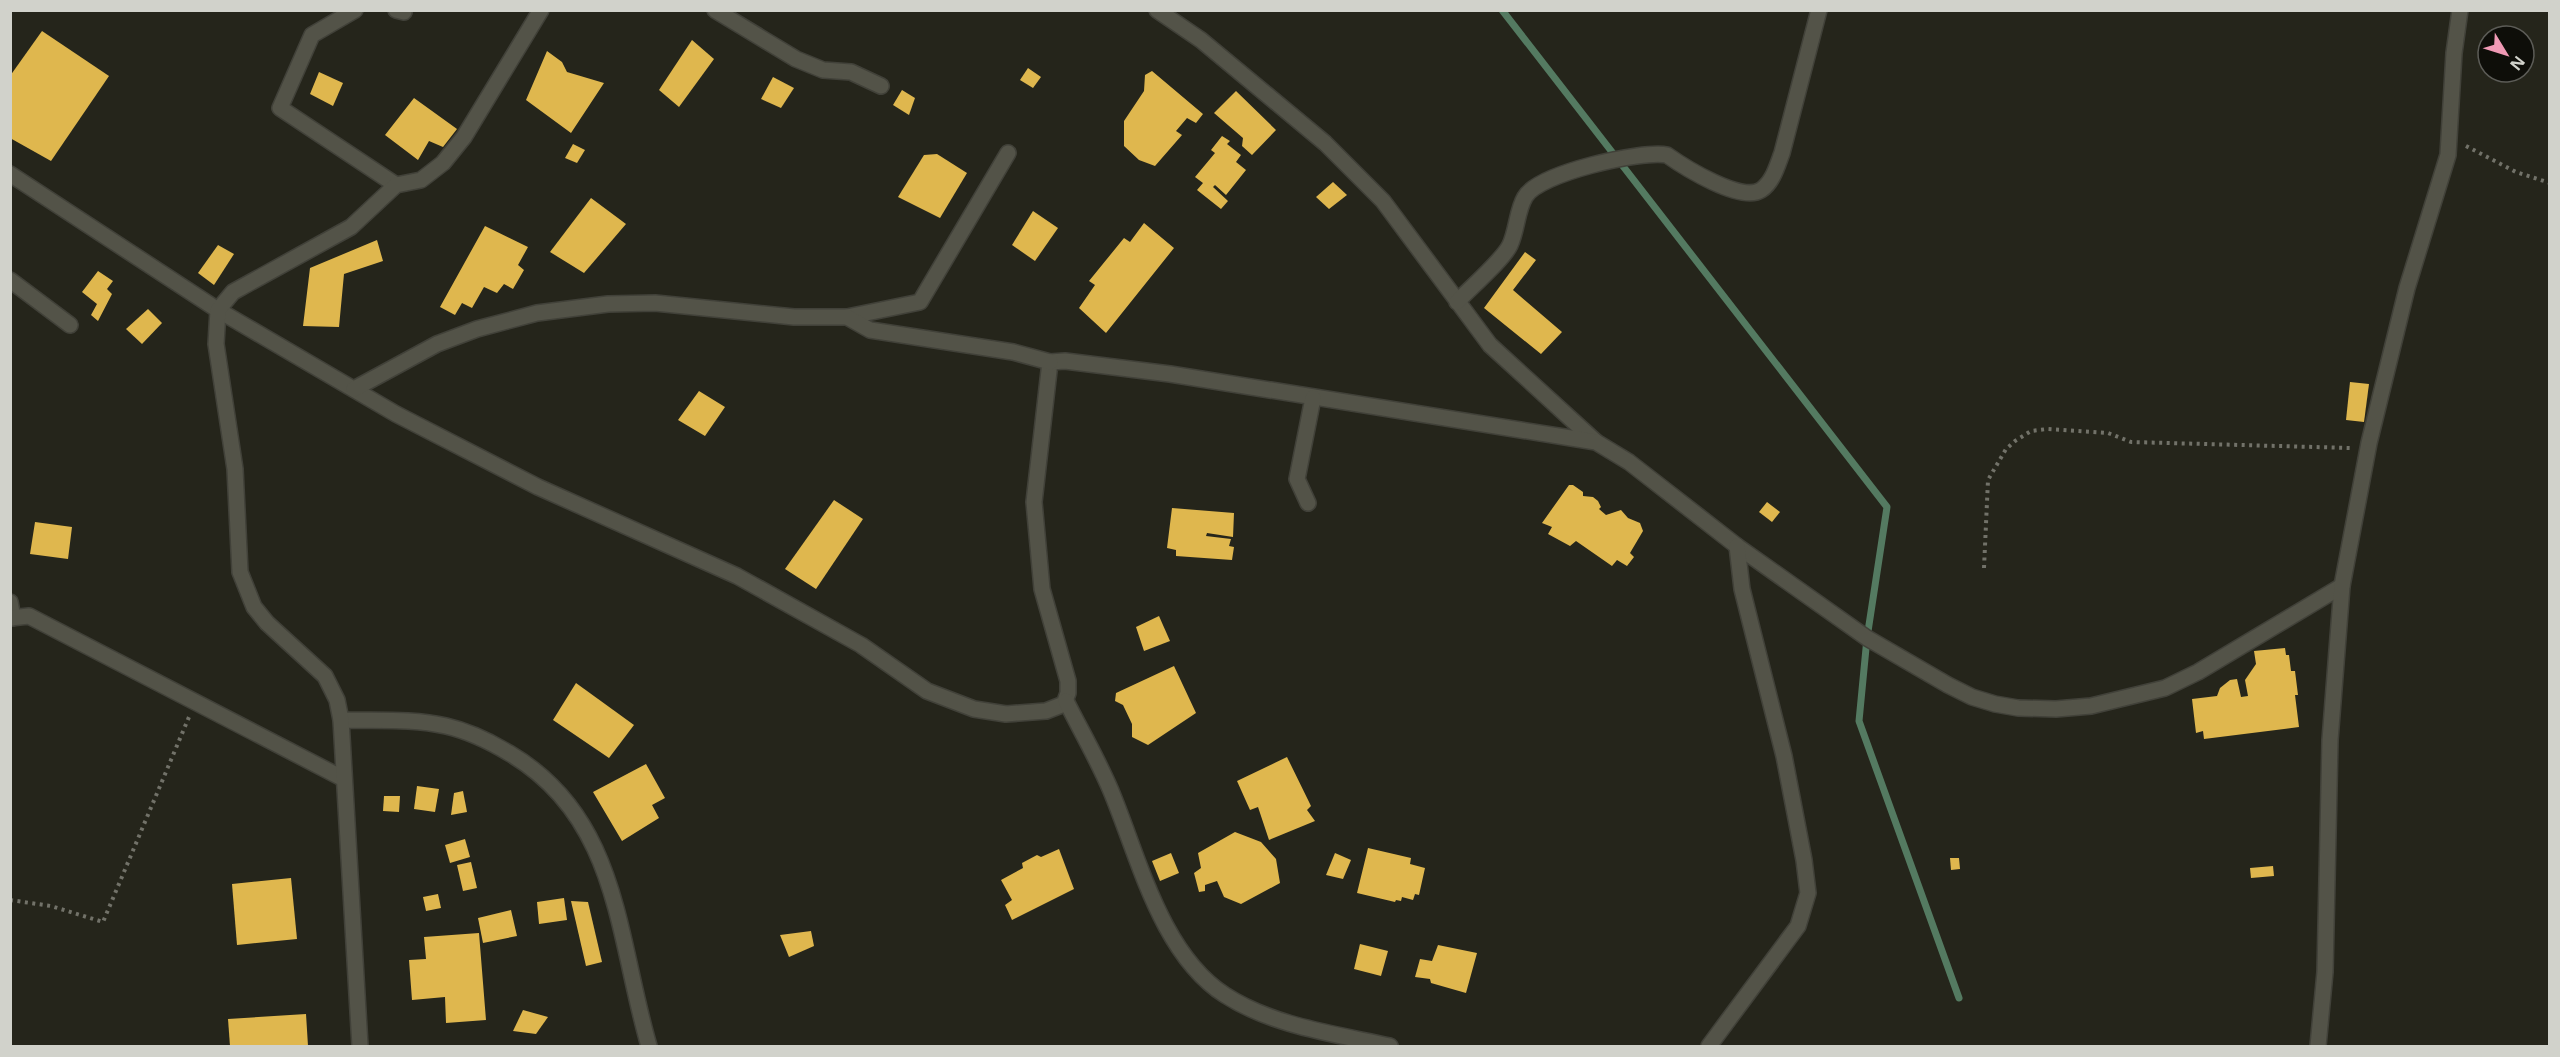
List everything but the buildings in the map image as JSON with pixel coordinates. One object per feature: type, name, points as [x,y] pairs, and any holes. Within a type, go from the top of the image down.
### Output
[{"type":"street","points":[[355,10],[312,34],[280,108],[396,185]]},
{"type":"street","points":[[360,1047],[338,700],[325,676],[267,623],[254,607],[240,572],[235,469],[216,344],[219,310],[233,292],[351,227],[396,185],[421,180],[443,163],[465,137],[541,10]]},
{"type":"street","points":[[715,10],[796,59],[823,70],[851,72],[881,86]]},
{"type":"street","points":[[1157,10],[1201,40],[1325,143],[1383,201],[1490,345],[1596,442],[1656,481],[1737,546],[1867,638],[1972,697],[2018,708],[2091,706],[2165,688],[2258,638],[2342,586]]},
{"type":"street","points":[[1457,302],[1509,248],[1525,197],[1537,185],[1556,176],[1617,160],[1658,153],[1667,155],[1719,186],[1753,192],[1762,189],[1775,171],[1782,153],[1819,10]]},
{"type":"street","points":[[2318,1047],[2325,972],[2330,740],[2342,586],[2369,443],[2407,288],[2448,155],[2454,53],[2460,10]]},
{"type":"street","points":[[354,389],[437,344],[512,318],[574,306],[655,303],[794,317],[847,317],[920,302],[1008,153]]},
{"type":"street","points":[[10,174],[219,310],[354,389],[538,487],[766,591],[861,645],[927,691],[974,709],[1006,714],[1046,711],[1066,701]]},
{"type":"street","points":[[10,280],[70,325]]},
{"type":"street","points":[[847,317],[870,330],[1013,352],[1050,362],[1065,361],[1103,365],[1596,442]]},
{"type":"street","points":[[1050,362],[1034,502],[1038,564],[1051,627],[1068,681],[1066,701],[1110,789],[1169,932],[1194,970],[1224,994],[1256,1011],[1288,1022],[1390,1047]]},
{"type":"street","points":[[1308,503],[1297,479],[1313,398]]},
{"type":"street","points":[[1709,1047],[1798,926],[1808,892],[1784,756],[1742,589],[1737,546]]},
{"type":"street","points":[[10,602],[12,618],[29,616],[344,779]]},
{"type":"street","points":[[341,720],[445,725],[472,734],[526,763],[561,792],[590,835],[609,883],[621,922],[649,1047]]},
{"type":"path","points":[[2449,139],[2516,172],[2550,183]]},
{"type":"path","points":[[1984,568],[1988,480],[2006,449],[2031,431],[2108,433],[2131,442],[2348,448],[2369,443]]},
{"type":"path","points":[[10,900],[51,906],[103,922],[196,702]]},
{"type":"waterway","points":[[1502,10],[1887,507],[1867,638],[1859,721],[1959,998]]}]
